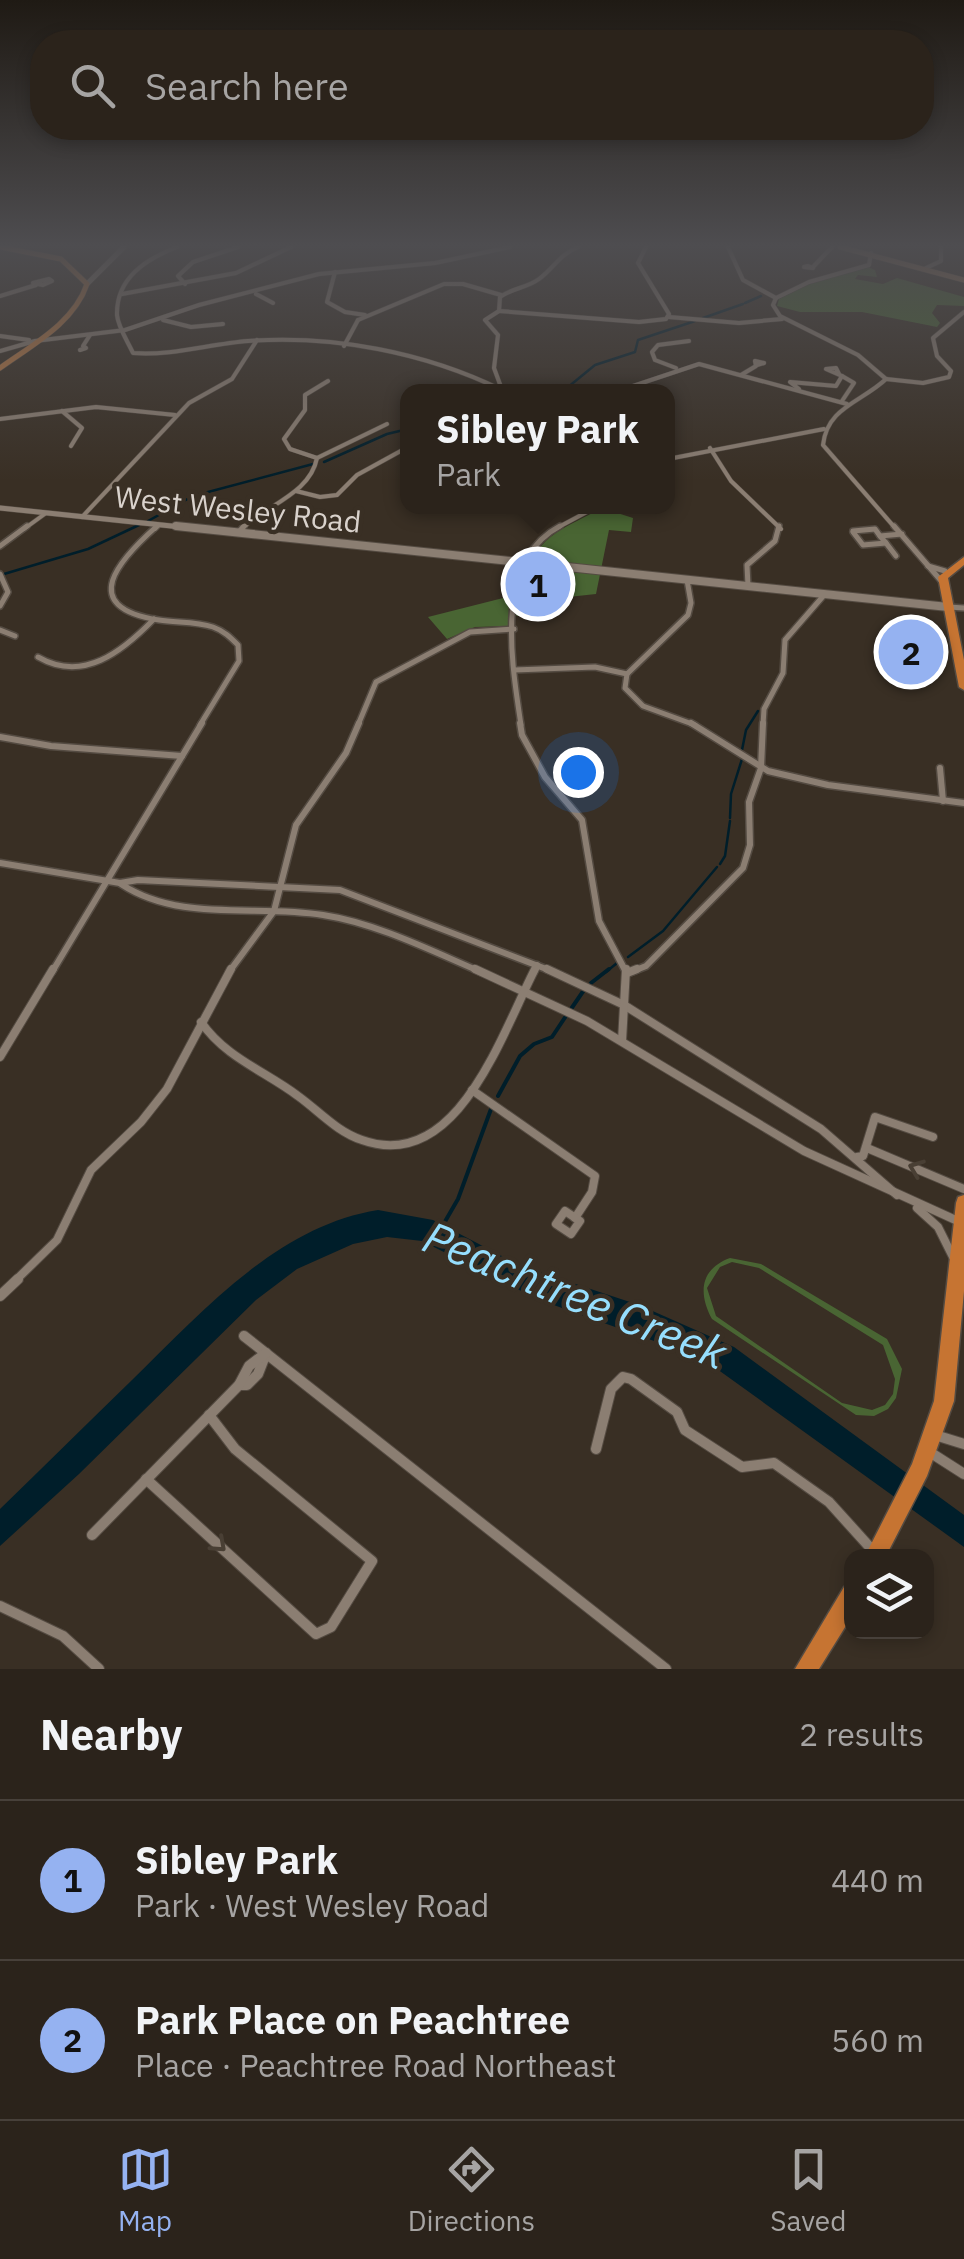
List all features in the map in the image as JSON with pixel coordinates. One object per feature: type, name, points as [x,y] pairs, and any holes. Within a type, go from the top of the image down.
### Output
[{"type":"highway","points":[[964,560],[942,579],[961,653],[964,687]]},
{"type":"highway","points":[[878,1549],[927,1452],[944,1401],[953,1361],[962,1212]]},
{"type":"highway","points":[[806,1669],[844,1607]]},
{"type":"main road","points":[[0,368],[55,325]]},
{"type":"street","points":[[122,325],[128,350],[136,354],[257,340],[344,346],[382,350],[438,364],[486,384]]},
{"type":"street","points":[[0,351],[35,341],[144,325]]},
{"type":"street","points":[[182,325],[213,325]]},
{"type":"street","points":[[344,346],[355,325]]},
{"type":"street","points":[[488,325],[498,335],[494,368],[500,384]]},
{"type":"street","points":[[796,325],[858,356],[886,379]]},
{"type":"street","points":[[949,325],[933,338],[937,356],[951,374]]},
{"type":"street","points":[[83,346],[90,335]]},
{"type":"street","points":[[2,336],[35,341]]},
{"type":"street","points":[[82,517],[194,399],[232,379],[257,340]]},
{"type":"street","points":[[674,341],[657,346],[652,355],[658,362],[677,369]]},
{"type":"street","points":[[637,384],[677,369],[702,365],[844,402],[886,379],[930,382],[951,374],[964,376]]},
{"type":"street","points":[[740,376],[757,365]]},
{"type":"street","points":[[799,389],[790,382],[836,386],[840,375],[854,383],[823,435]]},
{"type":"street","points":[[328,381],[305,395],[305,410],[284,439],[290,449],[317,458],[387,424]]},
{"type":"street","points":[[0,420],[107,407],[176,416]]},
{"type":"street","points":[[62,411],[82,428],[71,446]]},
{"type":"street","points":[[803,432],[823,435]]},
{"type":"street","points":[[675,457],[803,432],[823,435],[942,579]]},
{"type":"street","points":[[710,448],[731,481],[781,528],[775,541],[747,564],[748,586]]},
{"type":"street","points":[[295,491],[324,498],[342,493],[357,475],[400,453]]},
{"type":"street","points":[[238,533],[254,514],[295,491],[313,474],[317,458]]},
{"type":"street","points":[[323,510],[324,498]]},
{"type":"street","name":"West Wesley Road","points":[[0,508],[948,607]]},
{"type":"street","points":[[0,546],[46,513]]},
{"type":"street","points":[[583,514],[543,536],[524,563],[515,592],[514,670],[522,735],[545,777],[582,820],[600,921],[628,973],[622,1041]]},
{"type":"street","points":[[870,521],[896,556]]},
{"type":"street","points":[[0,1056],[237,665],[240,648],[231,636],[216,628],[154,619],[121,604],[110,581],[120,562],[160,525]]},
{"type":"street","points":[[874,529],[853,531],[863,545],[886,543]]},
{"type":"street","points":[[880,536],[902,534]]},
{"type":"street","points":[[928,566],[942,579]]},
{"type":"street","points":[[0,574],[8,592],[0,606]]},
{"type":"street","points":[[687,580],[691,603],[688,615],[627,674],[625,688],[637,703],[692,722],[760,768],[828,786],[964,803]]},
{"type":"street","points":[[628,973],[646,966],[743,868],[750,846],[749,802],[760,768],[762,717],[783,673],[785,640],[825,594]]},
{"type":"street","points":[[948,607],[964,608]]},
{"type":"street","points":[[38,658],[48,664],[95,666],[140,634],[154,619]]},
{"type":"street","points":[[0,1296],[58,1240],[91,1170],[160,1100],[220,984],[274,911],[296,825],[343,758],[372,688],[381,678],[470,632],[514,629]]},
{"type":"street","points":[[0,630],[15,636]]},
{"type":"street","points":[[514,670],[595,668],[627,674]]},
{"type":"street","points":[[0,737],[51,746],[182,756]]},
{"type":"street","points":[[940,768],[943,801]]},
{"type":"street","points":[[0,863],[120,883],[138,880],[320,887],[357,894],[537,965],[624,1005],[821,1129],[896,1196]]},
{"type":"street","points":[[120,883],[128,892],[176,904],[342,918],[523,992],[622,1041],[752,1122],[896,1196],[962,1212]]},
{"type":"street","points":[[201,1022],[226,1052],[294,1092],[343,1131],[369,1144],[405,1145],[432,1137],[455,1118],[537,965]]},
{"type":"street","points":[[472,1090],[595,1176],[592,1192],[574,1218]]},
{"type":"street","points":[[856,1158],[863,1156],[867,1148],[875,1116],[934,1138]]},
{"type":"street","points":[[867,1148],[964,1189]]},
{"type":"street","points":[[908,1201],[938,1227],[948,1242],[956,1269]]},
{"type":"street","points":[[244,1336],[666,1669]]},
{"type":"street","points":[[92,1535],[238,1385],[247,1385],[258,1374],[266,1354]]},
{"type":"street","points":[[596,1449],[611,1389],[623,1377],[631,1378],[677,1412],[685,1430],[742,1467],[774,1463],[829,1502],[877,1549]]},
{"type":"street","points":[[146,1479],[316,1634],[331,1627],[372,1561],[235,1449],[210,1415]]},
{"type":"street","points":[[927,1452],[964,1444]]},
{"type":"street","points":[[927,1452],[964,1474]]},
{"type":"street","points":[[0,1606],[63,1636],[95,1667]]},
{"type":"green space","points":[[591,514],[633,518],[631,532],[609,530],[596,594],[541,600],[535,613],[509,617],[508,626],[475,627],[447,639],[428,617],[519,594],[540,548]]},
{"type":"green space","points":[[730,1258],[761,1264],[887,1339],[902,1369],[896,1398],[888,1409],[874,1416],[856,1415],[712,1319],[704,1283],[720,1263]],"holes":[[[732,1262],[759,1268],[883,1345],[895,1379],[893,1394],[885,1405],[872,1410],[842,1403],[716,1316],[707,1288],[720,1267]]]},
{"type":"water","name":"Peachtree Creek","points":[[378,1210],[433,1220],[521,1266],[639,1305],[734,1347],[964,1515],[964,1547],[717,1369],[682,1351],[537,1299],[422,1241],[387,1237],[353,1244],[297,1269],[256,1300],[0,1546],[0,1509],[213,1301],[274,1253],[307,1234],[341,1219]]},
{"type":"waterway","points":[[572,384],[595,365],[635,352],[638,340],[683,325]]},
{"type":"waterway","points":[[324,462],[400,431]]},
{"type":"waterway","points":[[148,521],[193,496],[313,464]]},
{"type":"waterway","points":[[4,574],[88,549],[139,525]]},
{"type":"waterway","points":[[742,750],[746,730],[758,711]]},
{"type":"waterway","points":[[730,818],[731,794],[742,759]]},
{"type":"waterway","points":[[720,864],[725,856],[730,821]]},
{"type":"waterway","points":[[628,957],[663,931],[717,867]]},
{"type":"waterway","points":[[606,972],[617,963]]},
{"type":"waterway","points":[[591,983],[609,969]]},
{"type":"waterway","points":[[571,1009],[584,990]]},
{"type":"waterway","points":[[498,1096],[520,1056],[534,1044],[552,1037],[566,1016]]},
{"type":"waterway","name":"Peachtree Creek","points":[[443,1225],[458,1199],[491,1109]]},
{"type":"place","name":"Sibley Park","points":[[538,584]]},
{"type":"place","name":"Park Place on Peachtree","points":[[911,652]]}]
